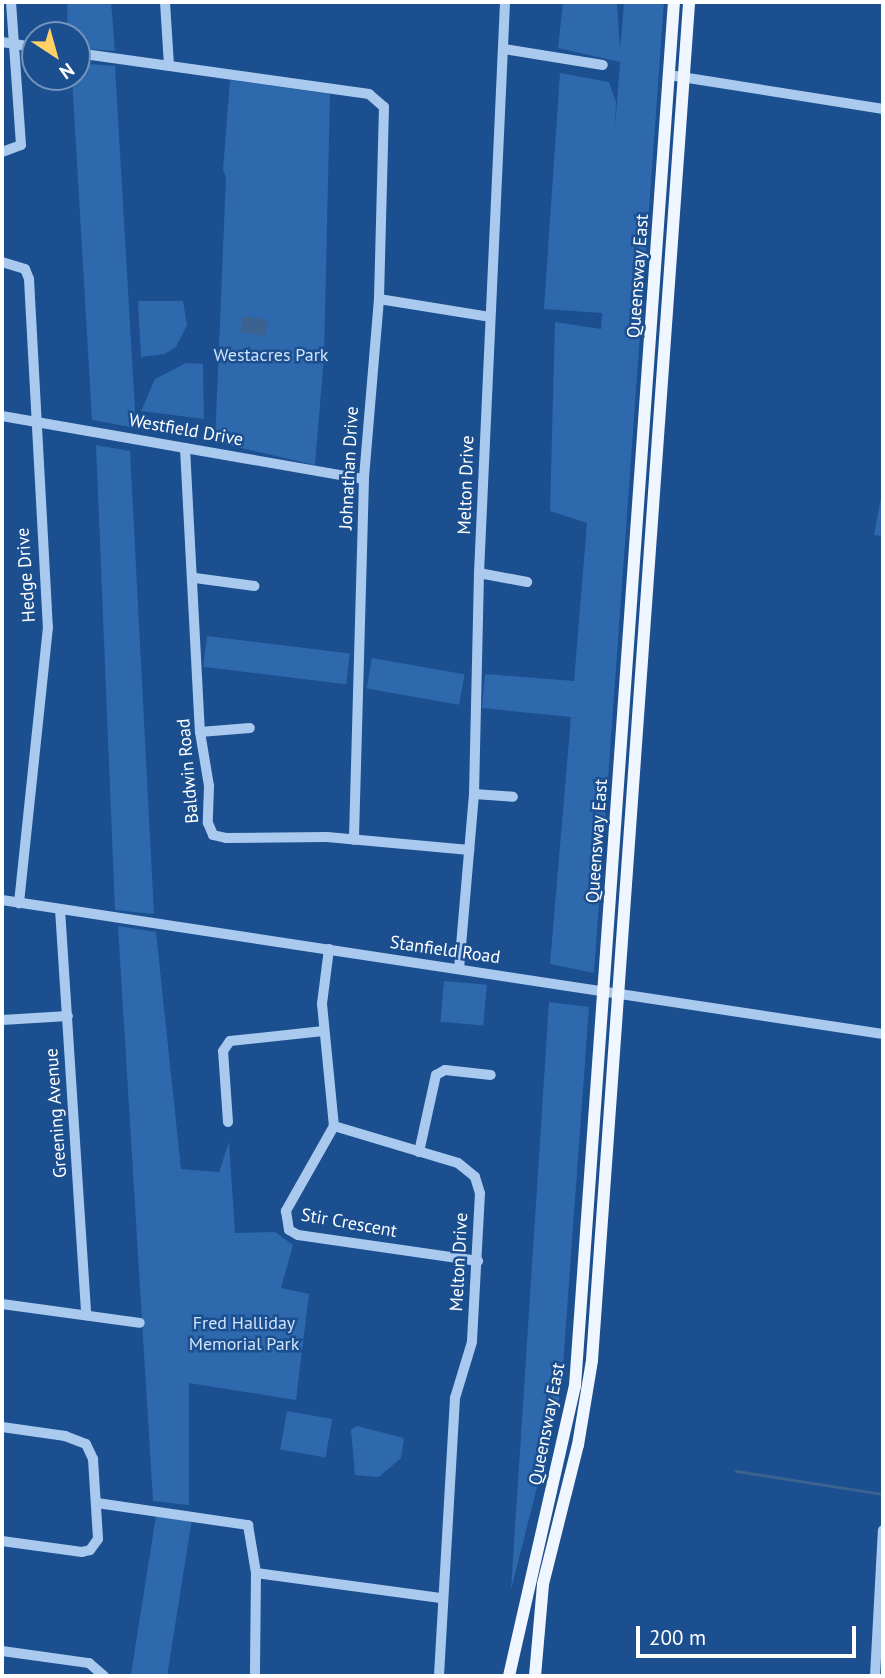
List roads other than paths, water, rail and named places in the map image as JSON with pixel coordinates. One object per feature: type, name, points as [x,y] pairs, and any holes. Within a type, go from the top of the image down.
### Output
[{"type":"main road","name":"Queensway East","points":[[534,1676],[543,1584],[588,1395],[610,993],[674,2]]},
{"type":"main road","name":"Queensway East","points":[[509,1675],[575,1386],[610,993],[689,2]]},
{"type":"main road","points":[[509,1675],[523,1662],[534,1676]]},
{"type":"street","points":[[2,152],[17,149],[21,145],[11,2]]},
{"type":"street","points":[[91,55],[169,65],[165,2]]},
{"type":"street","name":"Melton Drive","points":[[459,969],[474,794],[479,573],[505,2]]},
{"type":"street","points":[[2,42],[21,45]]},
{"type":"street","points":[[504,49],[603,65]]},
{"type":"street","name":"Johnathan Drive","points":[[169,65],[369,94],[381,100],[379,299],[364,479],[355,840]]},
{"type":"street","points":[[669,75],[883,109]]},
{"type":"street","name":"Hedge Drive","points":[[2,262],[25,269],[29,279],[34,421],[48,626],[19,903]]},
{"type":"street","points":[[379,299],[490,317]]},
{"type":"street","name":"Westfield Drive","points":[[2,416],[364,479]]},
{"type":"street","name":"Baldwin Road","points":[[185,448],[195,578],[200,732],[209,786],[208,823],[213,835],[355,840],[469,850]]},
{"type":"street","points":[[479,573],[527,582]]},
{"type":"street","points":[[195,578],[254,586]]},
{"type":"street","points":[[200,732],[250,728]]},
{"type":"street","points":[[474,794],[513,797]]},
{"type":"street","name":"Stanfield Road","points":[[2,900],[883,1034]]},
{"type":"street","name":"Greening Avenue","points":[[60,909],[86,1315]]},
{"type":"street","points":[[329,949],[323,1031],[334,1126]]},
{"type":"street","points":[[2,1020],[68,1016]]},
{"type":"street","points":[[228,1122],[223,1051],[230,1041],[323,1031]]},
{"type":"street","points":[[419,1152],[436,1075],[447,1070],[491,1076]]},
{"type":"street","name":"Melton Drive","points":[[334,1126],[458,1163],[475,1177],[480,1193],[472,1342],[455,1398],[439,1676]]},
{"type":"street","name":"Stir Crescent","points":[[334,1126],[286,1212],[289,1230],[298,1235],[478,1261]]},
{"type":"street","points":[[2,1304],[140,1324]]},
{"type":"street","points":[[2,1427],[65,1436],[86,1444],[93,1459],[97,1503],[97,1539],[90,1550],[2,1541]]},
{"type":"street","points":[[97,1503],[248,1525],[256,1573],[257,1676]]},
{"type":"street","points":[[875,1676],[883,1530]]},
{"type":"street","points":[[256,1573],[442,1598]]},
{"type":"street","points":[[2,1651],[89,1663],[104,1676]]},
{"type":"waterway","points":[[736,1471],[883,1494]]},
{"type":"park label","name":"Westacres Park","points":[[271,355]]},
{"type":"park label","name":"Fred Halliday Memorial Park","points":[[244,1334]]}]
